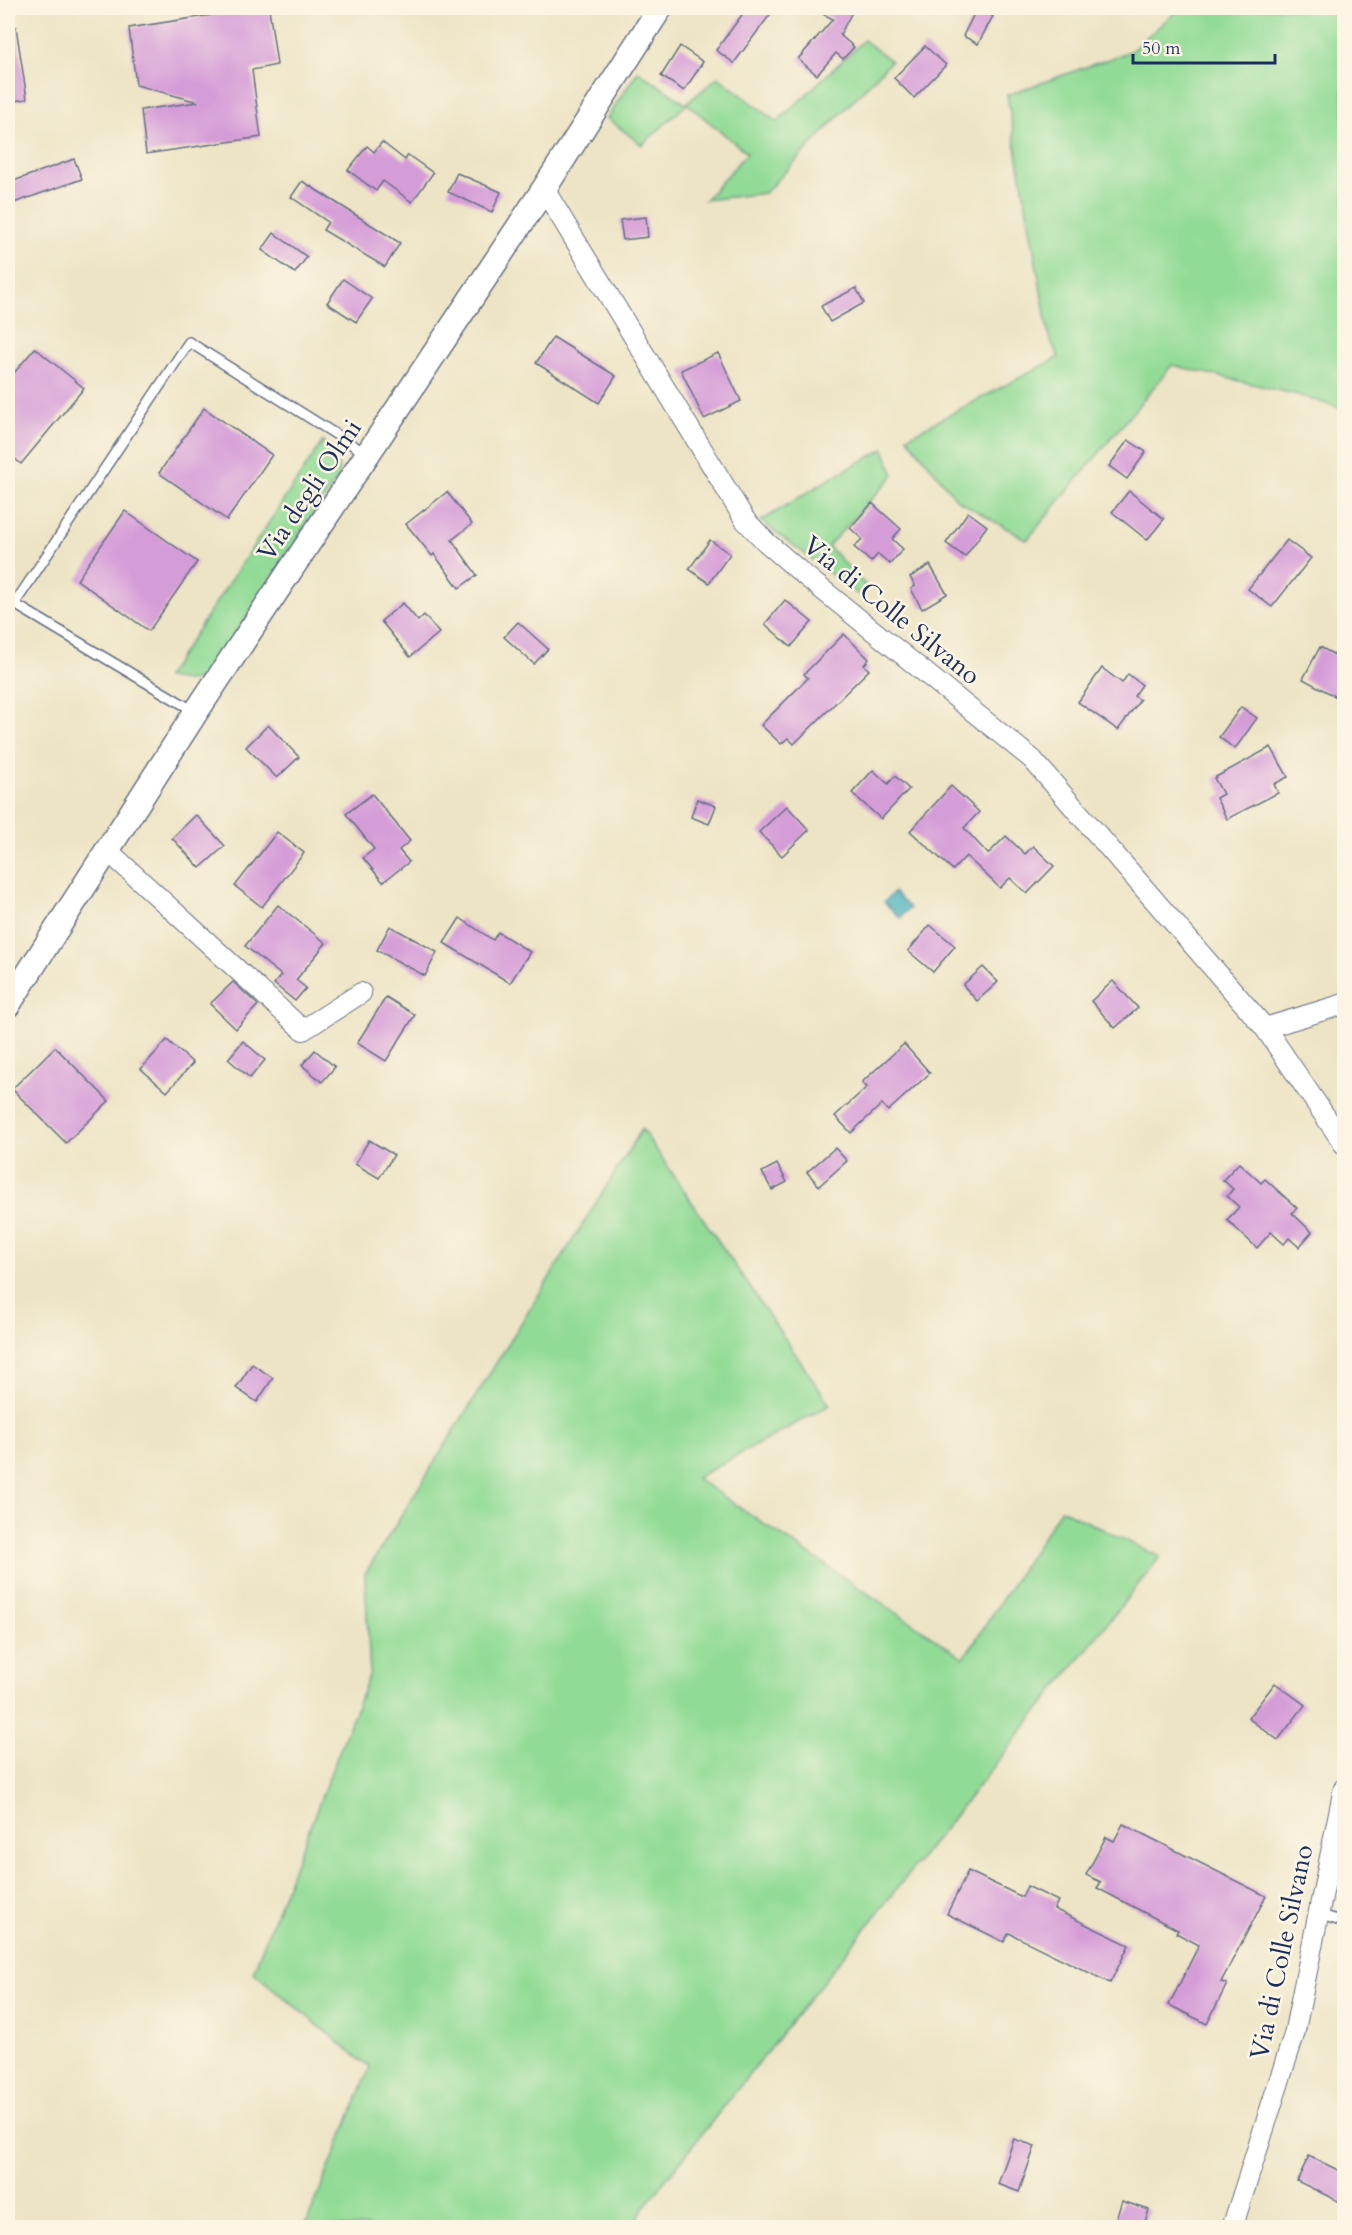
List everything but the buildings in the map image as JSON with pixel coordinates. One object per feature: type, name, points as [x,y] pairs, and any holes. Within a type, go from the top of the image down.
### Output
[{"type":"street","name":"Via degli Olmi","points":[[8,1005],[196,712],[544,189],[660,8]]},
{"type":"street","name":"Via di Colle Silvano","points":[[544,189],[745,520],[803,574],[1032,759],[1265,1028],[1344,1144]]},
{"type":"street","points":[[108,850],[303,1030],[361,993]]},
{"type":"street","points":[[1265,1028],[1344,1004]]},
{"type":"street","name":"Via di Colle Silvano","points":[[1232,2228],[1294,2035],[1344,1788]]},
{"type":"lane","points":[[196,712],[11,602],[189,342],[367,454]]},
{"type":"lane","points":[[1317,1914],[1344,1922]]},
{"type":"green space","points":[[1180,8],[1344,8],[1344,409],[1294,394],[1172,365],[1027,540],[957,500],[907,437],[1059,357],[1049,337],[1007,95],[1131,51]]},
{"type":"green space","points":[[864,40],[891,61],[765,193],[705,200],[747,153],[687,104],[642,145],[607,118],[638,71],[686,104],[718,77],[777,122]]},
{"type":"green space","points":[[323,441],[335,457],[339,476],[207,678],[188,681],[166,678]]},
{"type":"green space","points":[[884,449],[894,475],[828,546],[866,586],[859,595],[761,521],[836,475]]},
{"type":"green space","points":[[642,1129],[830,1405],[696,1478],[964,1658],[1061,1509],[1160,1557],[644,2207],[632,2227],[305,2227],[370,2068],[253,1972],[370,1673],[365,1574]]},
{"type":"water","points":[[894,892],[910,908],[900,918],[884,902]]}]
